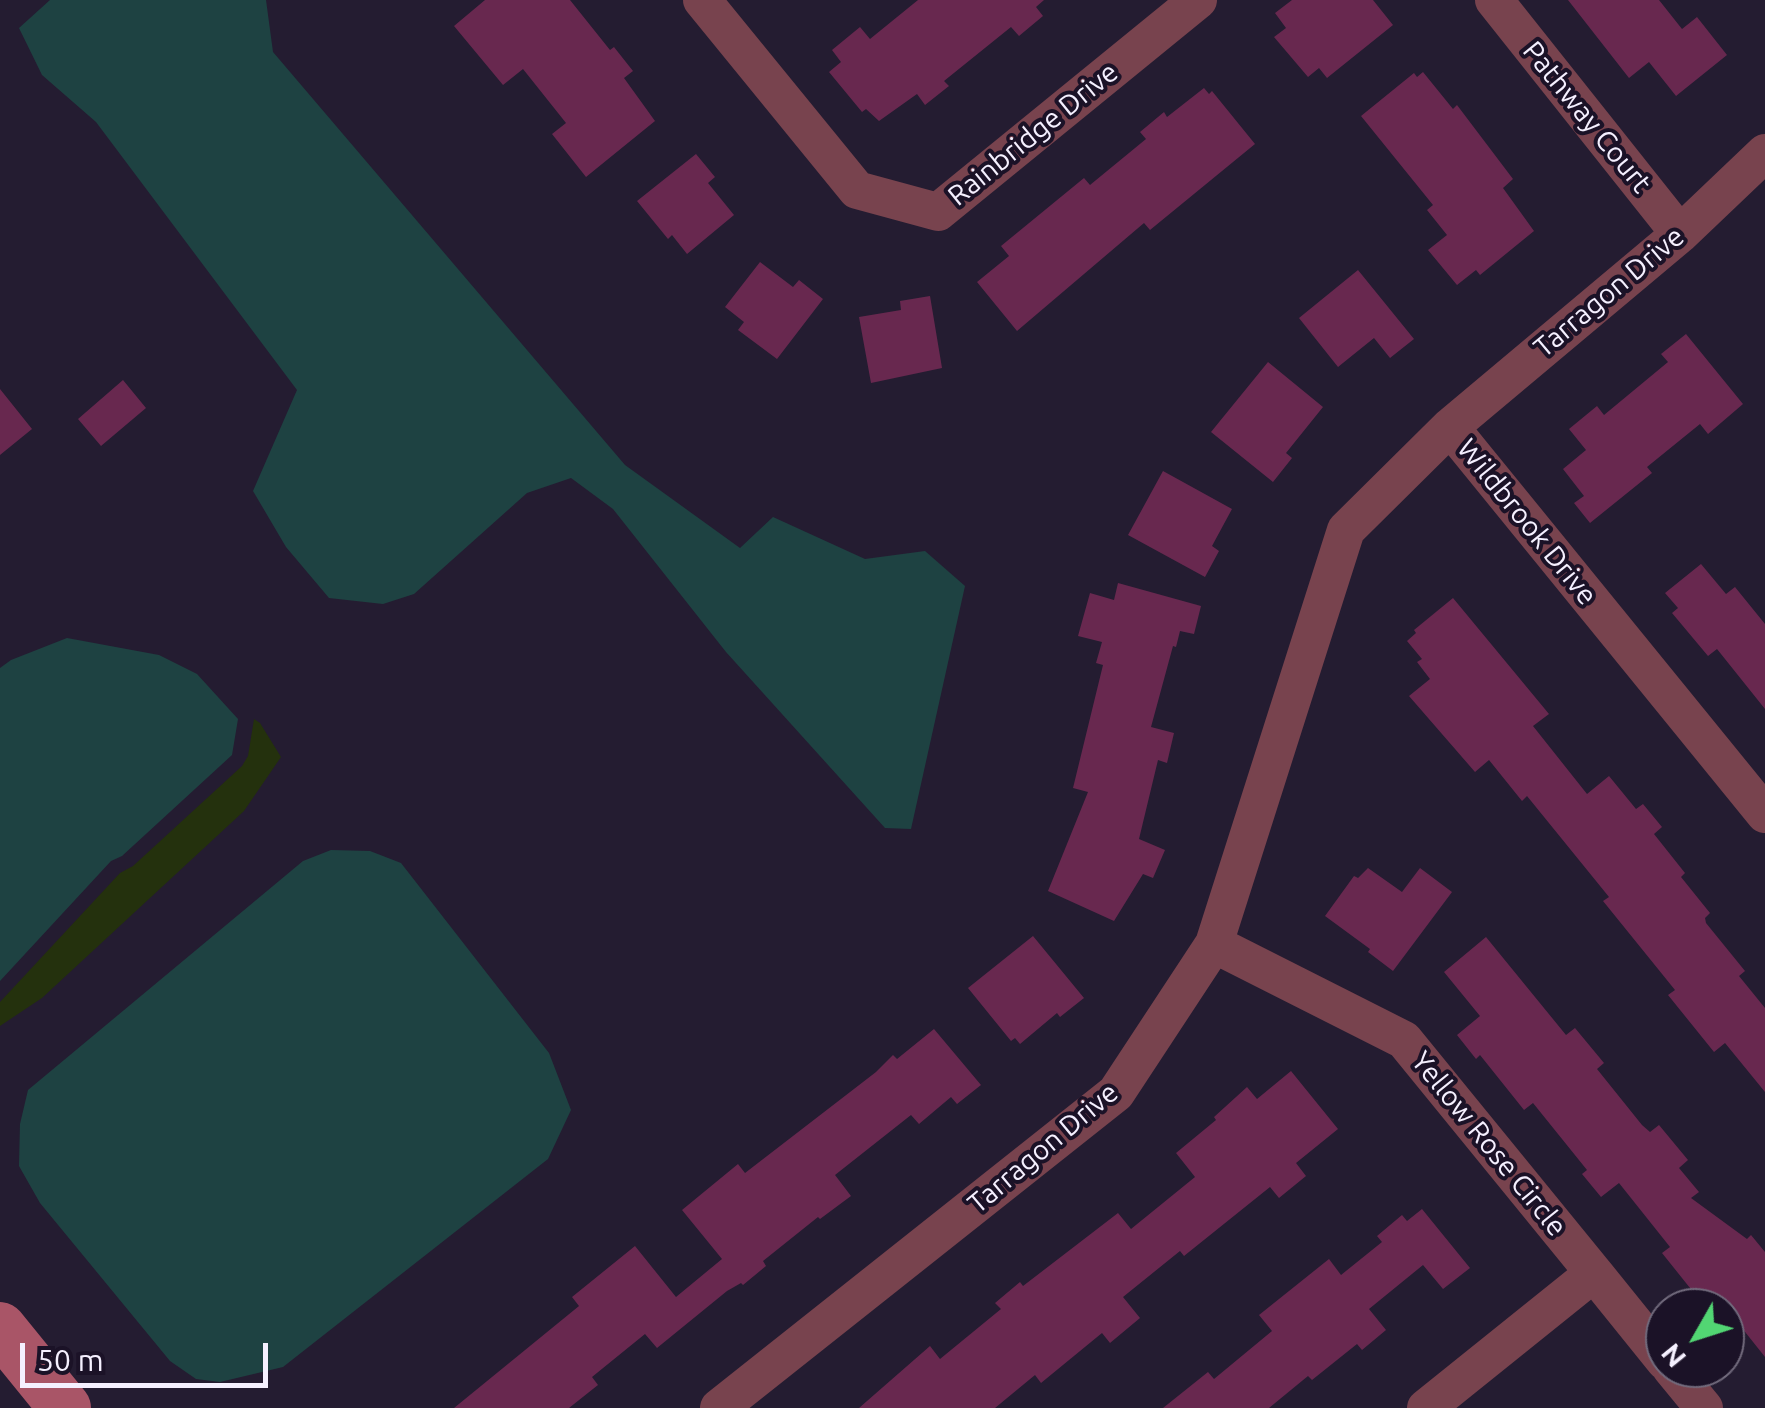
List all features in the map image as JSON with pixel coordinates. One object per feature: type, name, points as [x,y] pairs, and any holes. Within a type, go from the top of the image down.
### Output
[{"type":"main road","points":[[0,1328],[65,1408]]},
{"type":"street","name":"Rainbridge Drive","points":[[702,0],[857,190],[938,212],[1198,0]]},
{"type":"street","name":"Pathway Court","points":[[1494,0],[1680,234]]},
{"type":"street","name":"Tarragon Drive","points":[[1450,427],[1680,234],[1765,153]]},
{"type":"street","name":"Wildbrook Drive","points":[[1313,634],[1346,530],[1450,427],[1765,814]]},
{"type":"street","name":"Tarragon Drive","points":[[720,1408],[1116,1093],[1214,944],[1313,634]]},
{"type":"street","name":"Yellow Rose Circle","points":[[1214,944],[1404,1040],[1645,1335]]},
{"type":"street","points":[[1426,1408],[1594,1273]]},
{"type":"street","points":[[1688,1388],[1704,1408]]},
{"type":"green space","points":[[254,719],[281,757],[244,811],[42,998],[0,1026],[0,1002],[120,873],[133,866],[242,766],[248,756]]},
{"type":"shaded area","points":[[50,0],[266,0],[273,52],[625,465],[740,548],[773,517],[865,559],[925,551],[965,586],[911,829],[885,828],[726,652],[613,509],[571,478],[527,493],[414,594],[383,604],[329,598],[286,547],[253,491],[297,390],[96,122],[42,75],[19,28]]},
{"type":"shaded area","points":[[67,638],[159,655],[197,674],[238,719],[232,755],[122,856],[111,861],[0,981],[0,668]]},
{"type":"shaded area","points":[[331,850],[370,851],[401,863],[549,1053],[571,1110],[548,1159],[283,1367],[220,1382],[196,1379],[170,1361],[40,1203],[19,1166],[20,1124],[28,1090],[303,861]]},
{"type":"building","points":[[485,0],[570,0],[610,50],[614,47],[633,71],[624,78],[655,121],[586,177],[552,134],[566,123],[523,69],[503,85],[454,26]]},
{"type":"building","points":[[918,0],[1044,0],[1036,7],[1043,16],[1019,36],[1011,27],[944,81],[949,86],[925,105],[917,94],[879,121],[866,109],[862,112],[829,72],[841,62],[832,50],[860,27],[870,39]]},
{"type":"building","points":[[1292,0],[1373,0],[1393,25],[1327,78],[1319,68],[1308,77],[1274,37],[1286,28],[1275,13]]},
{"type":"building","points":[[1568,0],[1659,0],[1682,29],[1697,17],[1727,55],[1676,96],[1649,62],[1629,78]]},
{"type":"building","points":[[1423,72],[1453,109],[1457,105],[1513,179],[1503,188],[1534,231],[1480,275],[1476,270],[1457,285],[1428,250],[1447,235],[1427,210],[1433,205],[1361,116],[1414,73],[1417,77]]},
{"type":"building","points":[[1204,88],[1209,94],[1212,91],[1255,144],[1150,230],[1144,223],[1017,331],[977,282],[1009,256],[1001,246],[1084,178],[1090,185],[1146,139],[1140,132]]},
{"type":"building","points":[[696,154],[715,177],[708,183],[734,215],[687,254],[672,235],[668,239],[637,201]]},
{"type":"building","points":[[760,262],[793,287],[799,280],[823,299],[777,359],[738,330],[744,322],[725,307]]},
{"type":"building","points":[[1358,270],[1414,339],[1390,358],[1374,338],[1338,367],[1299,318]]},
{"type":"building","points":[[930,296],[942,368],[871,383],[859,317],[901,310],[900,301]]},
{"type":"building","points":[[1686,334],[1743,404],[1708,434],[1700,424],[1647,467],[1652,473],[1590,523],[1574,503],[1584,496],[1563,469],[1586,450],[1569,429],[1597,406],[1604,415],[1668,362],[1661,354]]},
{"type":"building","points":[[1268,362],[1323,407],[1286,453],[1292,458],[1273,482],[1211,432]]},
{"type":"building","points":[[123,380],[146,408],[101,446],[78,419]]},
{"type":"building","points":[[0,389],[32,429],[0,455]]},
{"type":"building","points":[[1163,471],[1232,509],[1212,546],[1219,551],[1205,577],[1128,535]]},
{"type":"building","points":[[1701,564],[1726,594],[1735,587],[1765,624],[1765,709],[1717,649],[1708,656],[1672,613],[1678,608],[1665,593]]},
{"type":"building","points":[[1118,583],[1201,606],[1194,634],[1180,631],[1176,647],[1173,646],[1151,727],[1174,733],[1167,763],[1158,760],[1139,839],[1165,850],[1153,878],[1143,874],[1114,921],[1048,891],[1088,792],[1073,788],[1103,665],[1096,663],[1102,642],[1078,636],[1090,593],[1114,600]]},
{"type":"building","points":[[1453,598],[1549,714],[1533,726],[1587,794],[1609,776],[1636,809],[1643,804],[1662,827],[1654,834],[1685,873],[1681,877],[1710,913],[1706,923],[1745,971],[1739,976],[1765,1008],[1765,1092],[1725,1043],[1714,1052],[1668,995],[1675,990],[1603,901],[1609,897],[1527,796],[1522,801],[1489,760],[1475,772],[1409,696],[1430,679],[1417,662],[1422,659],[1407,641],[1416,633],[1414,630]]},
{"type":"building","points":[[1368,868],[1402,892],[1420,868],[1452,892],[1393,971],[1325,916],[1354,876],[1358,878]]},
{"type":"building","points":[[1033,936],[1084,998],[1060,1017],[1057,1013],[1020,1044],[1015,1038],[1011,1041],[968,988]]},
{"type":"building","points":[[1486,937],[1566,1035],[1575,1028],[1604,1063],[1597,1069],[1642,1125],[1650,1132],[1659,1125],[1688,1160],[1679,1168],[1699,1192],[1691,1198],[1747,1239],[1751,1235],[1765,1252],[1765,1357],[1745,1332],[1745,1288],[1690,1288],[1662,1253],[1670,1247],[1619,1183],[1601,1197],[1582,1174],[1587,1170],[1533,1103],[1524,1110],[1480,1055],[1476,1059],[1457,1035],[1480,1016],[1444,972]]},
{"type":"building","points":[[934,1029],[981,1085],[957,1104],[951,1097],[919,1124],[911,1115],[835,1175],[851,1196],[763,1261],[766,1266],[743,1285],[727,1291],[657,1348],[645,1334],[592,1377],[598,1385],[569,1408],[454,1408],[579,1306],[572,1297],[635,1246],[676,1297],[722,1259],[682,1210],[738,1164],[745,1173],[893,1055],[897,1059]]},
{"type":"building","points":[[1291,1071],[1338,1129],[1296,1163],[1306,1176],[1279,1198],[1270,1187],[1184,1256],[1180,1251],[1123,1297],[1140,1318],[1110,1343],[1102,1333],[1041,1383],[1035,1375],[995,1408],[859,1408],[930,1346],[940,1359],[1001,1309],[995,1303],[1020,1282],[1023,1286],[1118,1213],[1131,1229],[1195,1177],[1176,1153],[1216,1120],[1214,1117],[1247,1087],[1257,1099]]},
{"type":"building","points":[[1422,1209],[1470,1268],[1443,1289],[1423,1265],[1369,1309],[1386,1330],[1362,1350],[1357,1344],[1312,1380],[1308,1376],[1269,1408],[1163,1408],[1208,1372],[1214,1379],[1272,1331],[1259,1315],[1329,1259],[1341,1275],[1382,1242],[1377,1236],[1402,1215],[1407,1221]]}]
